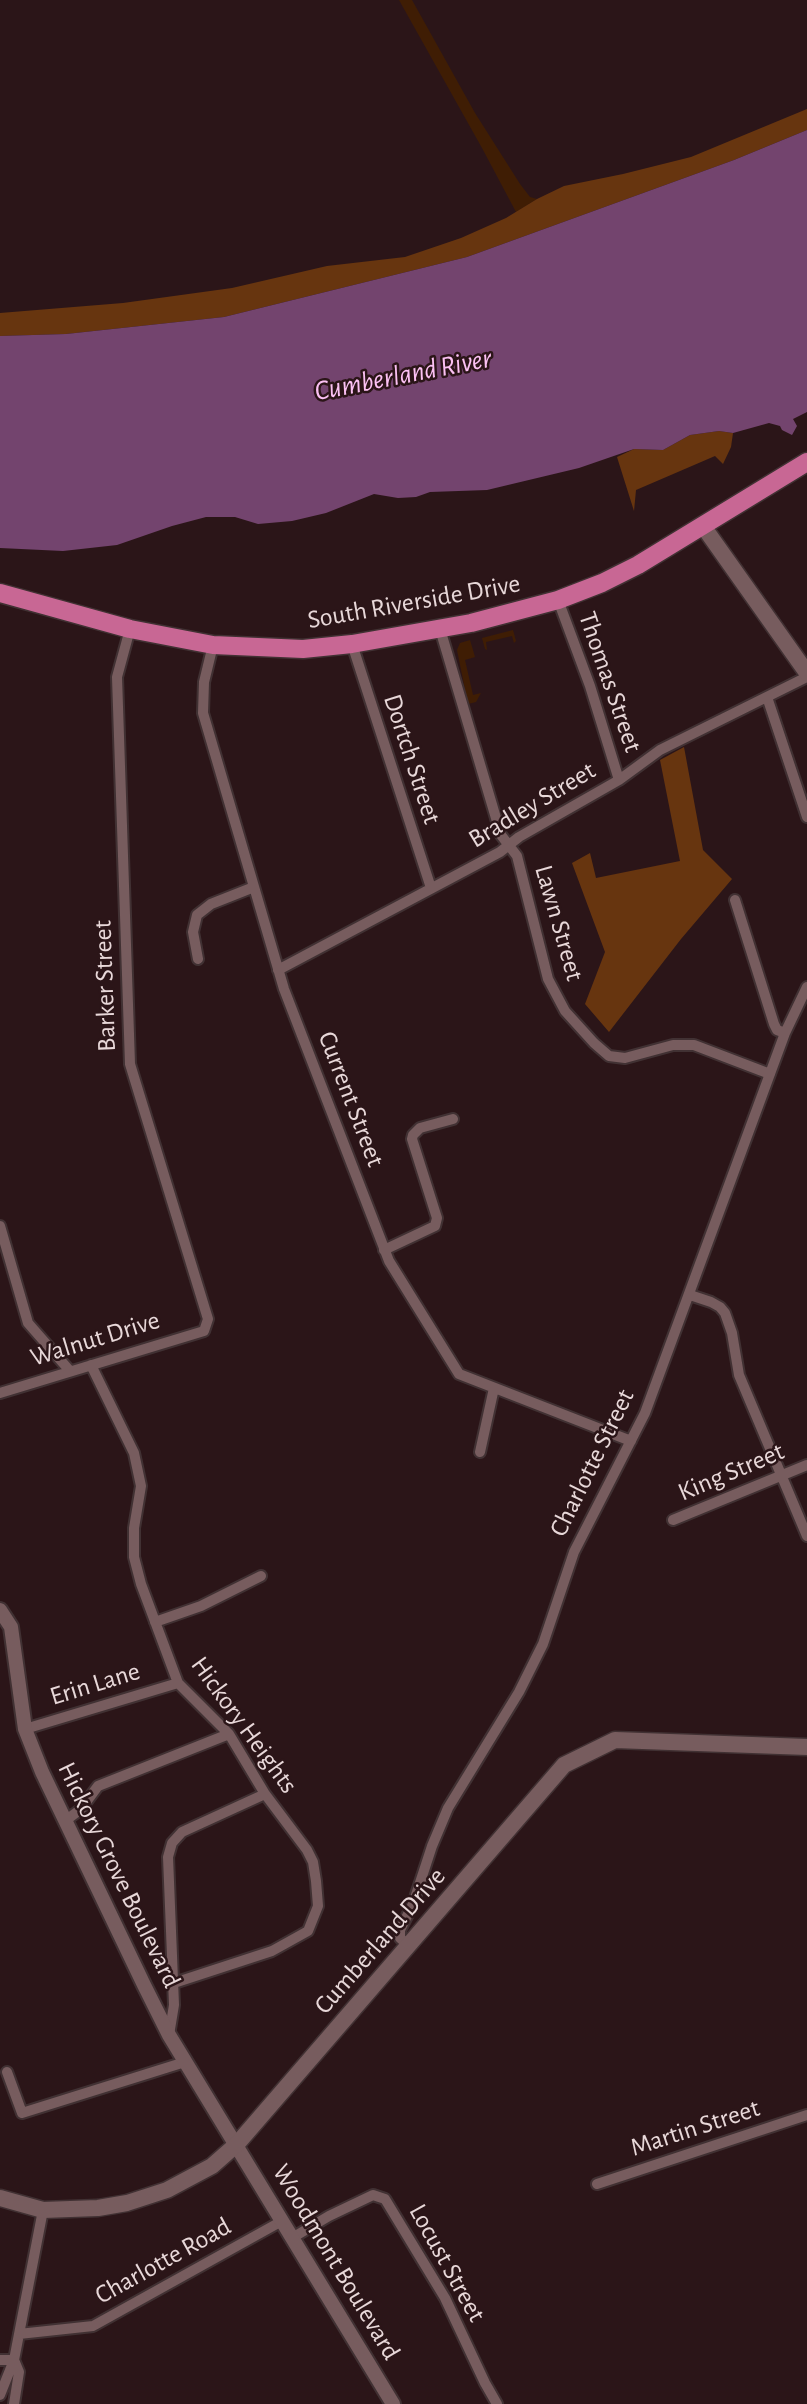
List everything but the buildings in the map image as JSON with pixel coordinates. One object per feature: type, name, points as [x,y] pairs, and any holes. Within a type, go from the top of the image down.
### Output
[{"type":"highway","name":"South Riverside Drive","points":[[0,593],[130,629],[213,645],[303,649],[352,644],[519,612],[602,583],[638,565],[807,462]]},
{"type":"main road","points":[[703,526],[807,675]]},
{"type":"main road","name":"Cumberland Drive","points":[[0,2198],[43,2210],[98,2208],[142,2199],[167,2190],[212,2166],[237,2144],[564,1765],[615,1740],[807,1747]]},
{"type":"street","name":"Thomas Street","points":[[558,600],[590,687],[619,779]]},
{"type":"street","name":"Barker Street","points":[[130,629],[117,677],[130,1064],[208,1319],[204,1331]]},
{"type":"street","name":"Lawn Street","points":[[440,629],[501,835],[517,856],[552,990],[565,1010],[609,1056],[625,1058],[673,1045],[694,1045],[770,1074]]},
{"type":"street","name":"Dortch Street","points":[[352,644],[431,888]]},
{"type":"street","name":"Current Street","points":[[213,645],[204,682],[203,713],[278,970],[384,1250],[402,1285],[454,1369],[465,1377],[631,1441]]},
{"type":"street","name":"Bradley Street","points":[[278,970],[500,852],[619,779],[660,750],[807,675]]},
{"type":"street","points":[[767,697],[807,817]]},
{"type":"street","points":[[198,959],[193,932],[197,915],[211,904],[254,887]]},
{"type":"street","points":[[735,900],[774,1024],[777,1030],[785,1034]]},
{"type":"street","name":"Charlotte Street","points":[[408,1945],[400,1938],[400,1930],[413,1904],[432,1846],[448,1808],[519,1692],[543,1644],[580,1540],[645,1413],[785,1034],[807,987]]},
{"type":"street","points":[[384,1250],[435,1226],[437,1218],[412,1139],[420,1128],[453,1119]]},
{"type":"street","points":[[0,1226],[28,1323],[70,1371]]},
{"type":"street","points":[[690,1295],[712,1302],[726,1313],[739,1375],[807,1536]]},
{"type":"street","name":"Walnut Drive","points":[[0,1392],[204,1331]]},
{"type":"street","name":"Hickory Heights","points":[[91,1365],[134,1453],[141,1486],[134,1528],[134,1557],[141,1584],[178,1683],[229,1734],[265,1794],[313,1862],[318,1906],[308,1931],[272,1951],[173,1983]]},
{"type":"street","points":[[480,1452],[494,1388]]},
{"type":"street","name":"King Street","points":[[673,1521],[807,1465]]},
{"type":"street","points":[[155,1622],[201,1606],[261,1576]]},
{"type":"street","name":"Hickory Grove Boulevard","points":[[0,1610],[11,1627],[25,1729],[42,1772],[169,2035],[237,2144]]},
{"type":"street","name":"Erin Lane","points":[[25,1729],[178,1683]]},
{"type":"street","points":[[65,1821],[81,1809],[99,1786],[229,1734]]},
{"type":"street","points":[[169,2035],[174,2005],[168,1857],[172,1843],[182,1832],[265,1794]]},
{"type":"street","points":[[7,2072],[22,2113],[185,2062]]},
{"type":"street","name":"Martin Street","points":[[597,2184],[807,2115]]},
{"type":"street","name":"Woodmont Boulevard","points":[[237,2144],[393,2404]]},
{"type":"street","name":"Locust Street","points":[[292,2238],[373,2195],[385,2199],[445,2298],[497,2404]]},
{"type":"street","points":[[0,2395],[14,2360],[43,2210]]},
{"type":"street","name":"Charlotte Road","points":[[19,2334],[93,2326],[282,2221]]},
{"type":"street","points":[[0,2360],[14,2360]]},
{"type":"street","points":[[14,2360],[19,2372],[14,2404]]},
{"type":"shaded area","points":[[399,0],[412,0],[475,113],[520,184],[530,197],[537,199],[516,212]]},
{"type":"shaded area","points":[[807,109],[807,130],[734,160],[467,257],[224,317],[66,334],[0,336],[0,313],[123,303],[232,288],[327,266],[405,257],[461,238],[506,218],[564,186],[691,157]]},
{"type":"shaded area","points":[[719,431],[733,433],[731,447],[723,464],[715,456],[636,490],[634,511],[617,457],[634,449],[663,450],[690,435]]},
{"type":"shaded area","points":[[513,630],[516,641],[514,643],[512,636],[486,642],[487,650],[485,649],[482,638]]},
{"type":"shaded area","points":[[470,640],[475,657],[465,660],[473,695],[481,693],[476,702],[468,704],[457,650],[460,643]]},
{"type":"shaded area","points":[[684,747],[703,850],[732,879],[681,939],[609,1032],[585,1004],[605,952],[572,863],[590,853],[596,878],[680,861],[660,760]]},
{"type":"water","name":"Cumberland River","points":[[807,130],[807,412],[793,419],[797,426],[792,435],[780,426],[769,423],[733,433],[719,431],[690,435],[663,450],[634,449],[579,468],[487,490],[430,492],[416,497],[398,498],[374,494],[326,513],[292,521],[258,524],[235,517],[206,517],[117,545],[63,551],[0,548],[0,336],[66,334],[224,317],[467,257],[734,160]]}]
